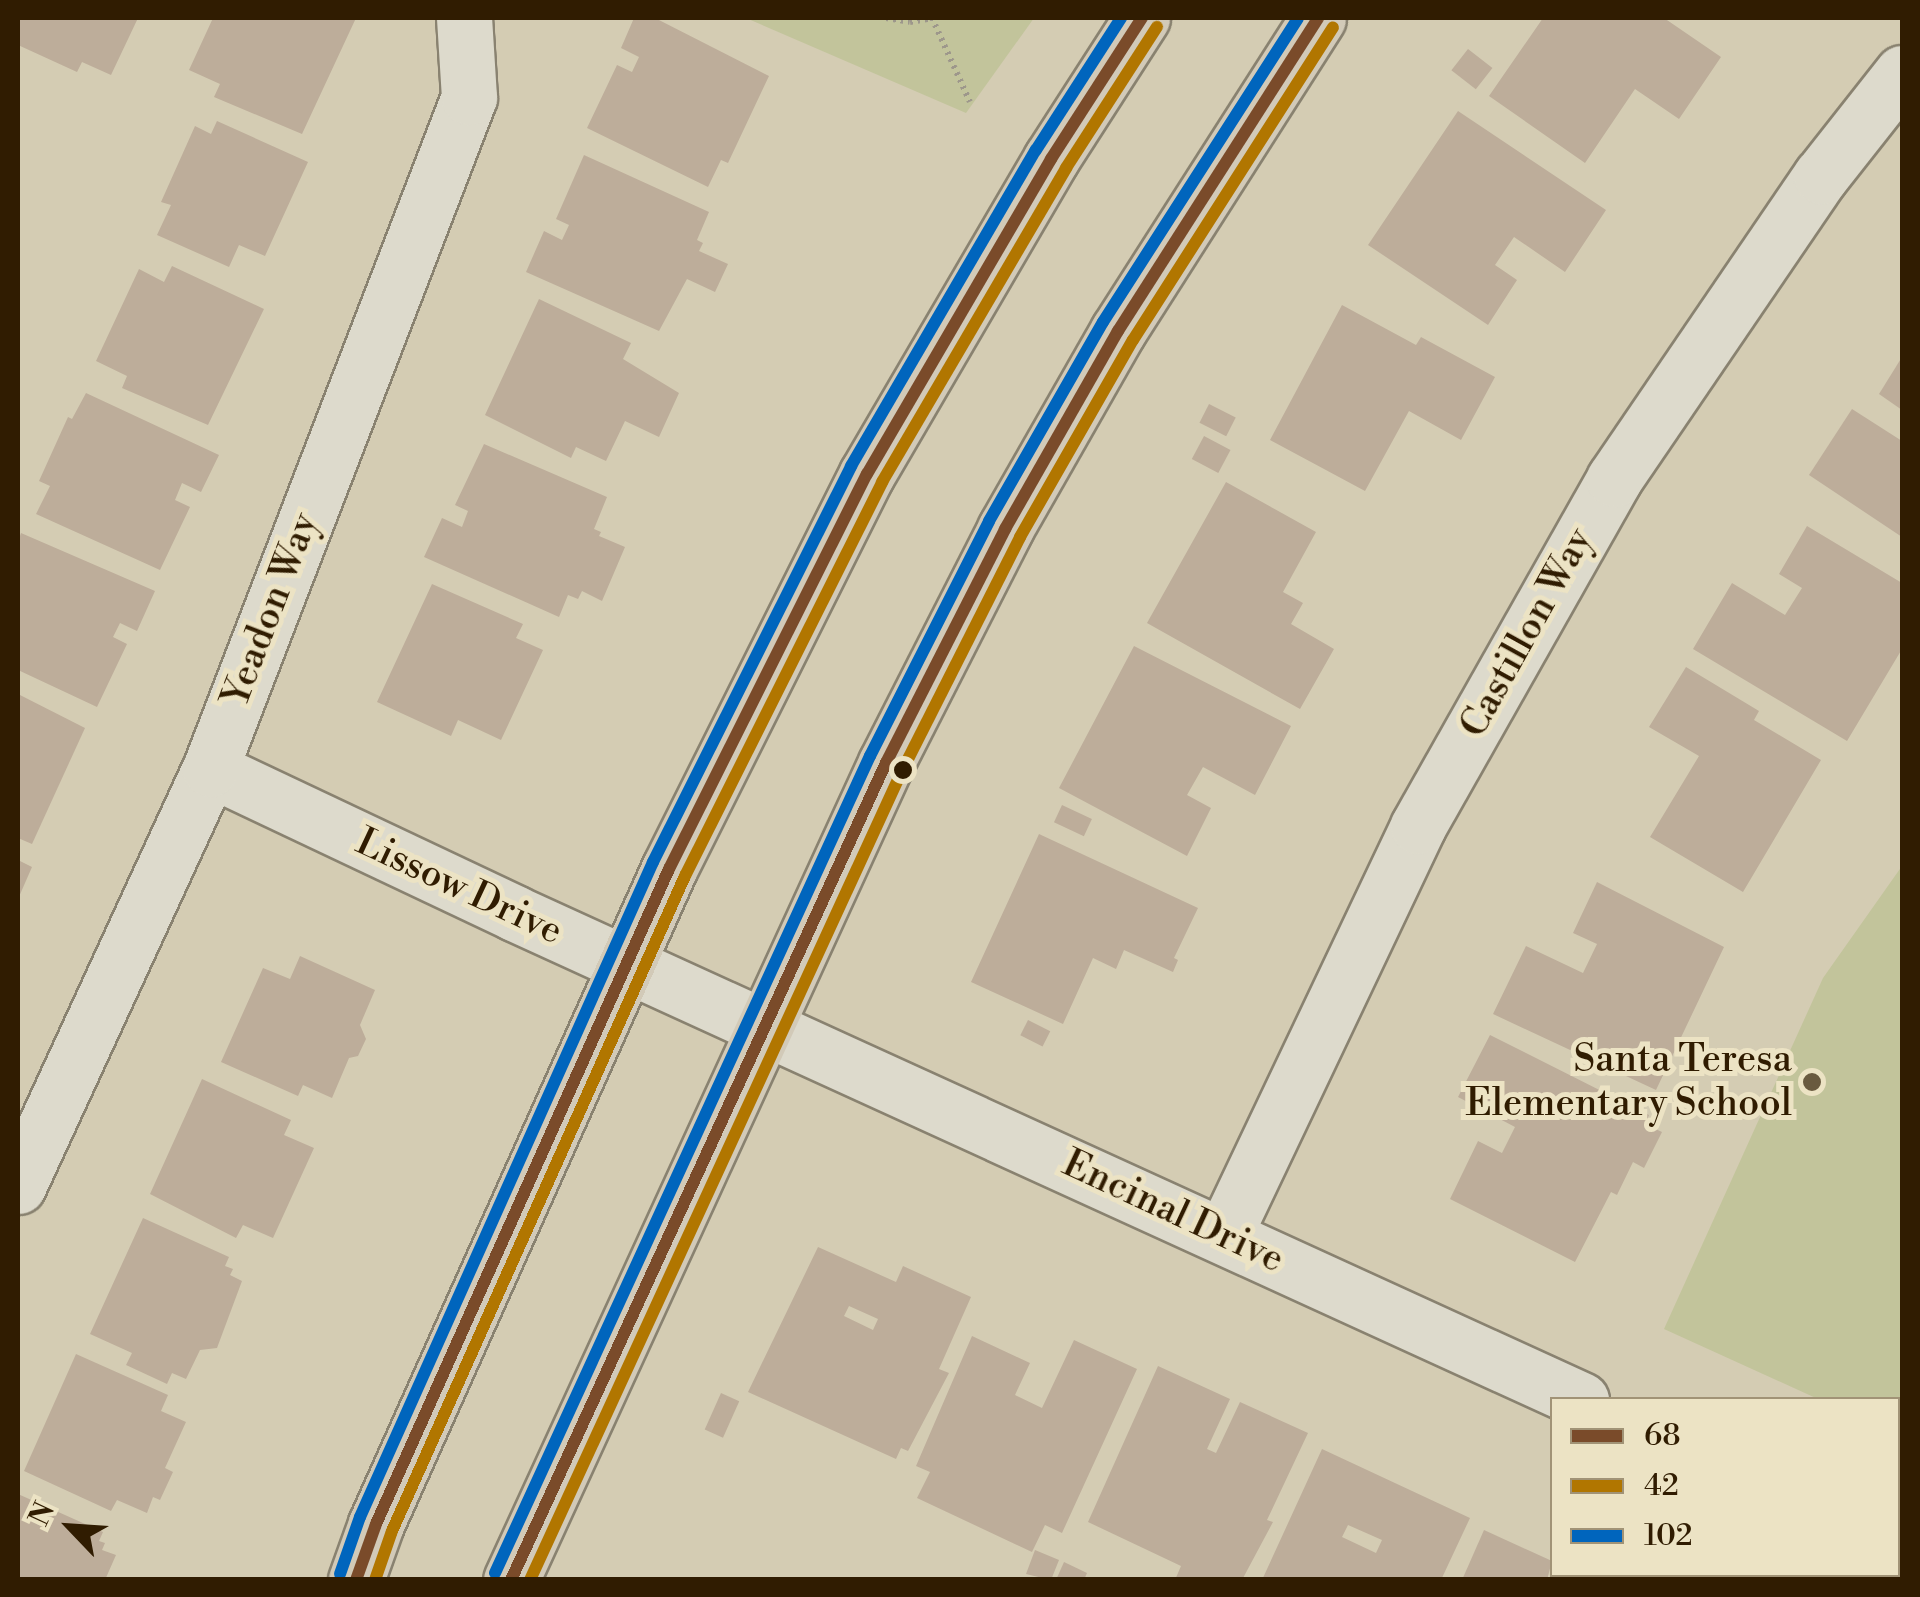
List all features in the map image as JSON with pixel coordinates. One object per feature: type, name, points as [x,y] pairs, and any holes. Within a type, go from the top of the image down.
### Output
[{"type":"main road","points":[[356,1580],[668,869],[867,474],[1050,160],[1142,18]]},
{"type":"main road","points":[[510,1580],[886,763],[1005,529],[1118,331],[1318,18]]},
{"type":"street","name":"Yeadon Way","points":[[18,1186],[210,769],[470,96],[464,18]]},
{"type":"street","name":"Castillon Way","points":[[1224,1235],[1418,826],[1614,480],[1821,176],[1902,74]]},
{"type":"street","name":"Lissow Drive","points":[[210,769],[764,1026]]},
{"type":"street","name":"Encinal Drive","points":[[764,1026],[1575,1397]]},
{"type":"path","points":[[886,18],[910,22],[932,18],[970,102]]},
{"type":"green space","points":[[746,18],[1034,18],[966,113]]},
{"type":"green space","name":"Santa Teresa Elementary School","points":[[1902,866],[1902,1438],[1900,1397],[1814,1397],[1664,1329],[1823,978]]},
{"type":"building","points":[[18,18],[138,18],[111,75],[82,62],[77,72],[18,45]]},
{"type":"building","points":[[213,18],[356,18],[302,134],[214,97],[220,84],[189,70]]},
{"type":"building","points":[[634,18],[655,18],[769,76],[728,163],[721,160],[708,187],[587,128],[617,65],[632,72],[639,57],[621,48]]},
{"type":"building","points":[[1543,18],[1664,18],[1721,57],[1679,119],[1635,89],[1585,163],[1489,96]]},
{"type":"building","points":[[1468,49],[1492,68],[1476,89],[1451,70]]},
{"type":"building","points":[[1458,111],[1606,210],[1565,272],[1514,237],[1495,265],[1517,280],[1488,325],[1368,245]]},
{"type":"building","points":[[217,121],[308,162],[265,256],[239,245],[229,267],[157,235],[171,205],[161,202],[195,126],[211,134]]},
{"type":"building","points":[[584,155],[709,212],[697,240],[703,243],[699,251],[728,264],[715,292],[687,279],[659,331],[526,272],[544,231],[562,240],[569,225],[556,219]]},
{"type":"building","points":[[172,266],[264,309],[208,425],[122,388],[127,376],[96,361],[139,269],[164,282]]},
{"type":"building","points":[[539,299],[631,343],[623,359],[679,393],[659,437],[625,421],[606,461],[576,447],[571,458],[485,415]]},
{"type":"building","points":[[1342,305],[1416,345],[1421,337],[1495,377],[1461,440],[1409,411],[1365,491],[1270,440]]},
{"type":"building","points":[[1902,357],[1902,410],[1879,394]]},
{"type":"building","points":[[86,393],[219,455],[201,492],[182,483],[175,500],[190,507],[160,570],[36,514],[50,486],[39,481],[68,417],[72,419]]},
{"type":"building","points":[[1209,404],[1236,418],[1226,436],[1199,423]]},
{"type":"building","points":[[1852,409],[1902,441],[1902,537],[1809,475]]},
{"type":"building","points":[[1204,436],[1230,450],[1218,473],[1192,459]]},
{"type":"building","points":[[484,444],[607,497],[594,529],[601,532],[599,536],[625,547],[602,601],[582,591],[578,599],[568,595],[559,617],[424,557],[442,518],[462,527],[468,511],[455,505]]},
{"type":"building","points":[[1226,482],[1316,532],[1283,592],[1303,603],[1291,624],[1334,649],[1300,709],[1147,623]]},
{"type":"building","points":[[1807,526],[1902,583],[1902,649],[1847,741],[1693,649],[1732,583],[1785,615],[1802,588],[1779,574]]},
{"type":"building","points":[[21,533],[155,591],[137,631],[120,623],[113,637],[127,644],[97,707],[18,670]]},
{"type":"building","points":[[432,584],[523,624],[516,638],[543,650],[501,740],[458,720],[451,736],[377,702]]},
{"type":"building","points":[[1134,646],[1291,726],[1255,795],[1203,767],[1187,795],[1211,808],[1187,856],[1059,788]]},
{"type":"building","points":[[1686,667],[1759,711],[1754,720],[1821,760],[1743,892],[1650,837],[1699,756],[1649,727]]},
{"type":"building","points":[[18,694],[85,728],[32,844],[18,838]]},
{"type":"building","points":[[1062,805],[1092,819],[1084,836],[1054,822]]},
{"type":"building","points":[[1039,834],[1198,908],[1174,958],[1178,960],[1173,972],[1124,950],[1116,969],[1093,958],[1063,1024],[971,982]]},
{"type":"building","points":[[18,860],[32,867],[18,899]]},
{"type":"building","points":[[1597,882],[1724,947],[1656,1090],[1493,1014],[1526,946],[1583,973],[1597,944],[1573,933]]},
{"type":"building","points":[[300,956],[375,990],[360,1025],[366,1039],[358,1056],[349,1058],[332,1098],[303,1085],[298,1096],[221,1062],[263,968],[290,979]]},
{"type":"building","points":[[1028,1020],[1050,1031],[1043,1046],[1020,1035]]},
{"type":"building","points":[[1490,1035],[1649,1115],[1645,1124],[1662,1132],[1644,1168],[1633,1162],[1617,1195],[1611,1192],[1575,1262],[1450,1199],[1478,1141],[1502,1153],[1515,1127],[1458,1097]]},
{"type":"building","points":[[202,1079],[291,1120],[284,1135],[314,1148],[273,1238],[243,1225],[236,1238],[150,1194]]},
{"type":"building","points":[[143,1218],[229,1257],[225,1266],[233,1269],[230,1275],[242,1281],[217,1348],[200,1350],[186,1379],[172,1373],[167,1384],[126,1365],[132,1353],[90,1334]]},
{"type":"building","points":[[818,1247],[896,1282],[903,1266],[971,1297],[939,1369],[949,1373],[908,1451],[901,1448],[896,1459],[748,1392]],"holes":[[[849,1306],[878,1319],[873,1330],[844,1316]]]},
{"type":"building","points":[[972,1336],[1030,1363],[1015,1395],[1042,1408],[1074,1340],[1137,1369],[1062,1533],[1045,1525],[1032,1552],[917,1498],[930,1472],[916,1466]]},
{"type":"building","points":[[76,1354],[168,1395],[161,1411],[186,1422],[165,1468],[173,1472],[160,1500],[153,1497],[147,1513],[117,1500],[111,1511],[24,1471]]},
{"type":"building","points":[[1158,1366],[1230,1399],[1207,1449],[1216,1453],[1240,1402],[1308,1433],[1267,1520],[1273,1522],[1242,1580],[1175,1580],[1181,1566],[1088,1522]]},
{"type":"building","points":[[721,1393],[739,1401],[723,1438],[705,1430]]},
{"type":"building","points":[[1322,1449],[1470,1518],[1441,1580],[1262,1580]],"holes":[[[1348,1525],[1382,1540],[1376,1553],[1342,1537]]]},
{"type":"building","points":[[18,1494],[103,1532],[99,1541],[105,1543],[102,1550],[116,1555],[105,1580],[18,1580]]},
{"type":"building","points":[[1484,1530],[1550,1560],[1547,1580],[1462,1580]]},
{"type":"building","points":[[1035,1550],[1059,1560],[1051,1580],[1026,1574]]},
{"type":"building","points":[[1064,1562],[1087,1573],[1084,1580],[1056,1580]]},
{"type":"transit line","name":"102","points":[[340,1574],[360,1517],[653,862],[851,466],[1036,150],[1121,18]]},
{"type":"transit line","name":"68","points":[[356,1580],[376,1524],[669,869],[867,474],[1051,159],[1142,18]]},
{"type":"transit line","name":"102","points":[[495,1573],[870,756],[989,521],[1103,322],[1298,18]]},
{"type":"transit line","name":"68","points":[[511,1580],[886,763],[1005,529],[1118,331],[1318,18]]},
{"type":"transit line","name":"42","points":[[375,1580],[392,1531],[685,876],[882,482],[1066,168],[1157,27]]},
{"type":"transit line","name":"42","points":[[530,1580],[902,771],[1020,537],[1133,340],[1333,27]]},
{"type":"place","name":"Santa Teresa Elementary School","points":[[1812,1082]]}]
